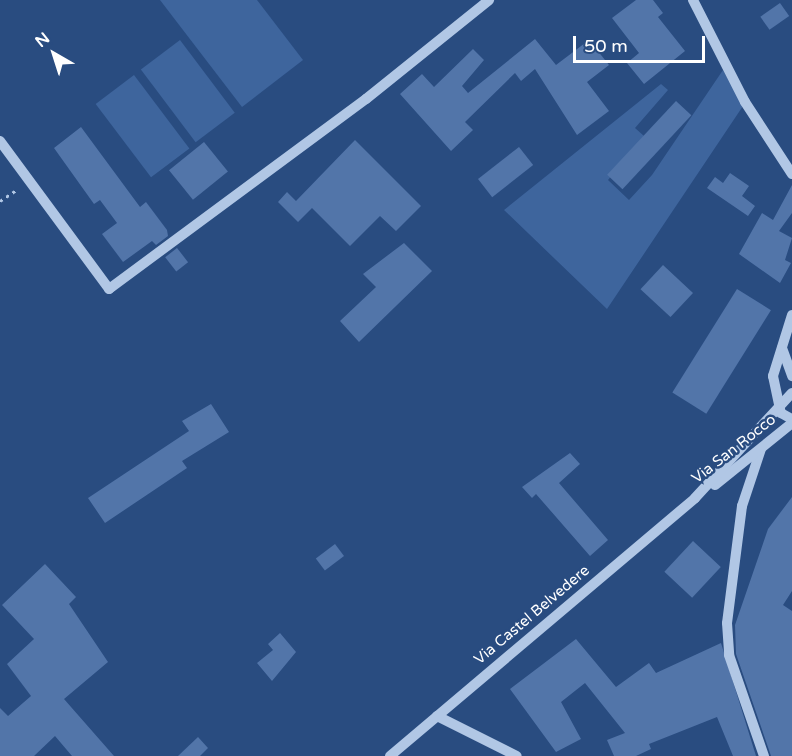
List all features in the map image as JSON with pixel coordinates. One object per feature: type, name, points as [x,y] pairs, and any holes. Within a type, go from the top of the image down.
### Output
[{"type":"street","points":[[0,141],[109,289],[366,99],[489,0]]},
{"type":"street","points":[[693,0],[745,102],[792,174]]},
{"type":"street","points":[[792,315],[773,376],[779,408],[792,421]]},
{"type":"street","points":[[782,348],[792,376]]},
{"type":"street","points":[[695,498],[779,408],[783,397],[792,393]]},
{"type":"street","name":"Via San Rocco","points":[[695,498],[761,449],[792,421]]},
{"type":"street","points":[[761,449],[742,506],[727,622],[729,655],[764,756]]},
{"type":"street","name":"Via Castel Belvedere","points":[[390,756],[695,498]]},
{"type":"street","points":[[436,716],[517,756]]},
{"type":"path","points":[[0,201],[29,181]]},
{"type":"shaded area","points":[[160,0],[257,0],[303,60],[242,107]]},
{"type":"shaded area","points":[[180,40],[235,113],[196,142],[141,69]]},
{"type":"shaded area","points":[[723,70],[743,106],[607,309],[504,210],[661,84],[668,90],[635,128],[644,136],[608,180],[629,200],[652,175]]},
{"type":"shaded area","points":[[134,75],[189,148],[151,177],[96,104]]},
{"type":"building","points":[[636,0],[653,0],[663,13],[658,17],[685,51],[644,84],[627,63],[639,53],[612,18]]},
{"type":"building","points":[[780,3],[789,16],[770,30],[760,17]]},
{"type":"building","points":[[535,39],[556,65],[589,40],[609,65],[587,82],[609,111],[577,135],[535,69],[521,81],[515,73],[465,122],[473,130],[451,151],[400,94],[422,74],[434,87],[473,49],[484,60],[462,86],[468,93]]},
{"type":"building","points":[[676,101],[691,115],[622,189],[607,175]]},
{"type":"building","points":[[81,127],[140,207],[146,202],[167,230],[168,236],[156,245],[152,241],[123,262],[102,234],[117,223],[100,200],[94,204],[54,148]]},
{"type":"building","points":[[355,140],[421,206],[396,231],[380,216],[350,246],[312,208],[298,222],[278,202],[287,192],[296,201]]},
{"type":"building","points":[[204,142],[228,172],[193,200],[169,170]]},
{"type":"building","points":[[519,147],[533,165],[492,197],[478,179]]},
{"type":"building","points":[[730,173],[749,186],[742,196],[755,206],[748,216],[707,188],[715,177],[723,183]]},
{"type":"building","points":[[792,185],[792,213],[779,231],[792,238],[785,260],[791,263],[780,283],[739,254],[762,213],[773,220]]},
{"type":"building","points":[[404,243],[432,271],[359,342],[340,321],[376,287],[363,274]]},
{"type":"building","points":[[177,248],[188,262],[176,271],[165,257]]},
{"type":"building","points":[[663,265],[693,293],[670,317],[640,289]]},
{"type":"building","points":[[737,289],[771,310],[706,414],[672,392]]},
{"type":"building","points":[[211,404],[229,432],[182,461],[187,468],[105,523],[88,498],[189,431],[182,421]]},
{"type":"building","points":[[570,453],[580,464],[559,483],[608,540],[590,556],[536,494],[532,498],[522,487]]},
{"type":"building","points":[[792,497],[792,591],[783,605],[792,611],[792,756],[771,756],[736,654],[735,625],[768,529]]},
{"type":"building","points":[[693,541],[721,567],[692,598],[664,572]]},
{"type":"building","points":[[335,544],[344,556],[325,570],[316,558]]},
{"type":"building","points":[[45,564],[76,597],[69,604],[108,662],[64,699],[114,756],[72,756],[55,736],[34,756],[0,756],[0,708],[8,716],[31,696],[7,664],[34,639],[2,605]]},
{"type":"building","points":[[280,633],[296,652],[272,681],[257,663],[273,650],[268,644]]},
{"type":"building","points":[[576,639],[616,687],[649,663],[656,673],[721,643],[756,756],[733,756],[717,717],[649,744],[651,749],[636,756],[614,756],[607,740],[625,733],[585,683],[561,702],[581,739],[556,752],[510,689]]},
{"type":"building","points":[[198,737],[208,748],[200,756],[178,756]]}]
